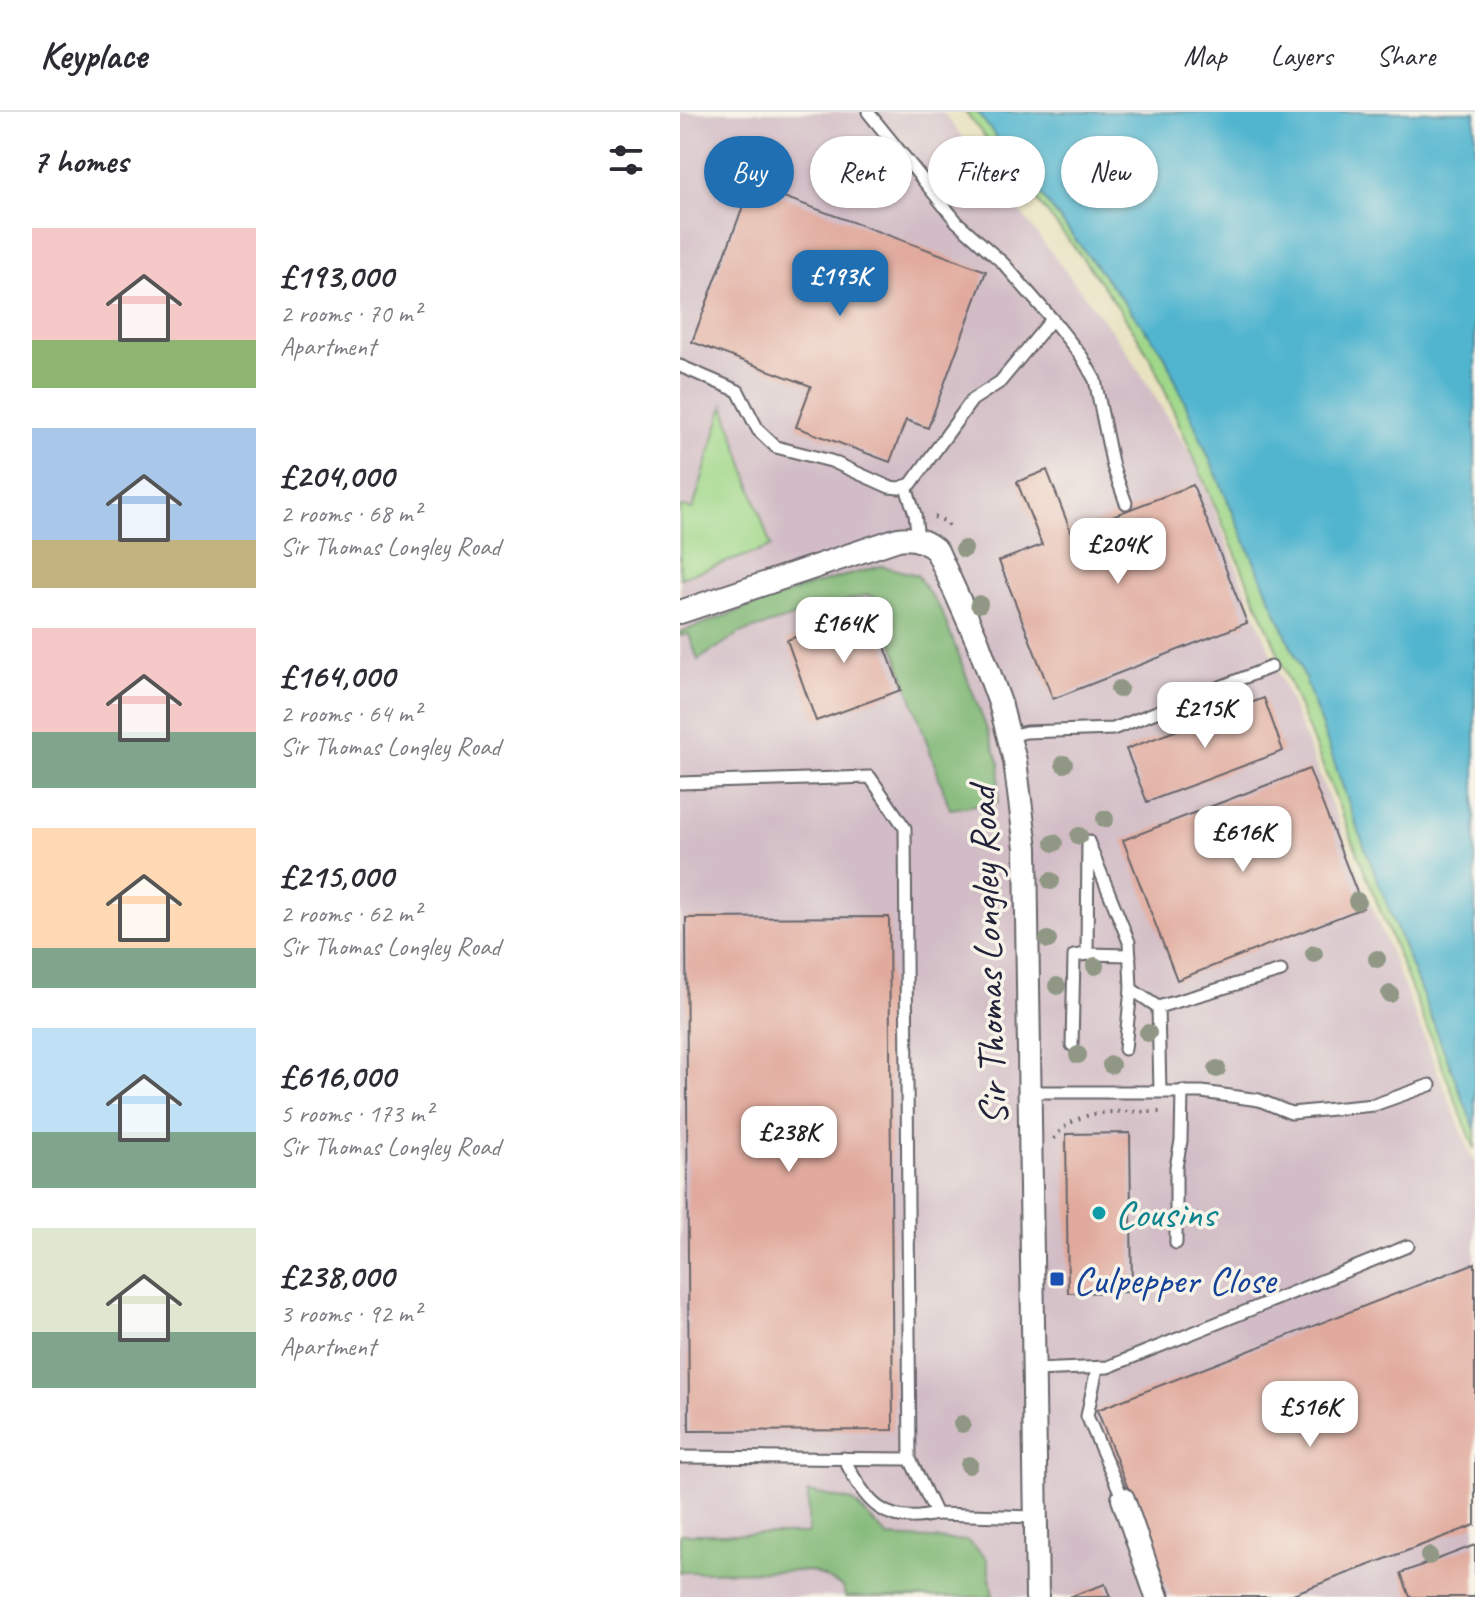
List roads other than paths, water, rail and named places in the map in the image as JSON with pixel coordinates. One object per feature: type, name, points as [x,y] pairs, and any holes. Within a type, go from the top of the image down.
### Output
[{"type":"street","points":[[680,612],[898,539],[918,539]]},
{"type":"street","name":"Sir Thomas Longley Road","points":[[918,539],[937,551],[988,668],[1010,736],[1022,804],[1026,848],[1037,1597]]},
{"type":"street","points":[[1123,1499],[1157,1597]]},
{"type":"lane","points":[[868,112],[957,222],[1003,263],[1082,357],[1095,380],[1111,457],[1126,503]]},
{"type":"lane","points":[[906,487],[972,400],[1000,382],[1052,319]]},
{"type":"lane","points":[[680,366],[738,391],[759,432],[778,449],[831,461],[889,487],[906,487]]},
{"type":"lane","points":[[906,487],[915,514],[918,539]]},
{"type":"lane","points":[[1010,736],[1026,732],[1113,729],[1271,667]]},
{"type":"lane","points":[[680,783],[870,777],[905,828],[910,1459],[936,1514]]},
{"type":"lane","points":[[1087,954],[1088,841],[1129,942],[1131,989],[1125,1049]]},
{"type":"lane","points":[[1072,1045],[1074,956],[1130,955]]},
{"type":"lane","points":[[1158,1007],[1281,971]]},
{"type":"lane","points":[[1131,989],[1158,1007]]},
{"type":"lane","points":[[1158,1007],[1160,1091]]},
{"type":"lane","points":[[1030,1092],[1182,1091],[1259,1100],[1291,1113],[1374,1105],[1430,1085]]},
{"type":"lane","points":[[1176,1243],[1176,1167],[1181,1141],[1182,1091]]},
{"type":"lane","points":[[1034,1370],[1108,1367],[1408,1246]]},
{"type":"lane","points":[[1097,1368],[1087,1416],[1123,1499]]},
{"type":"lane","points":[[680,1457],[910,1459]]},
{"type":"lane","points":[[844,1458],[857,1485],[876,1505],[895,1518],[914,1520],[936,1514],[1036,1517]]},
{"type":"water","points":[[977,112],[1475,112],[1475,1130],[1358,830],[1304,676],[1164,354],[1045,200],[1045,136],[996,136]]},
{"type":"place","name":"Cousins","points":[[1099,1213]]},
{"type":"place","name":"Culpepper Close","points":[[1057,1279]]}]
